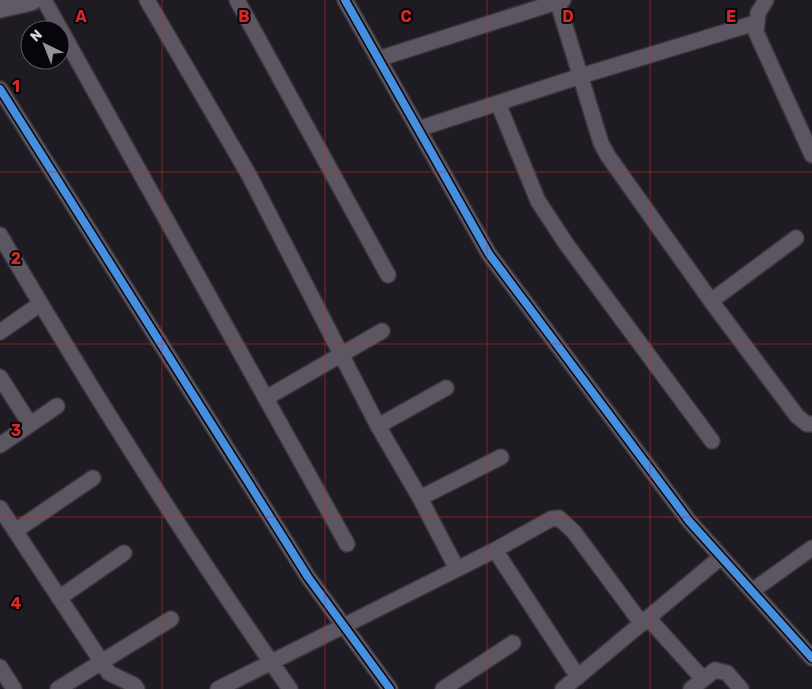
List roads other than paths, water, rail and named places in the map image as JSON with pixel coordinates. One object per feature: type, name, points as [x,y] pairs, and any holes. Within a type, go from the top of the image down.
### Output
[{"type":"street","points":[[0,8],[31,0]]},
{"type":"street","points":[[44,0],[347,544]]},
{"type":"street","points":[[147,0],[249,176],[378,426],[420,498],[458,569]]},
{"type":"street","points":[[237,0],[388,275]]},
{"type":"street","points":[[345,0],[489,254],[690,521],[812,658]]},
{"type":"street","points":[[766,0],[758,12],[755,23],[756,32],[812,155]]},
{"type":"street","points":[[378,58],[559,1],[601,143],[608,156],[711,301],[797,416],[807,424],[812,424]]},
{"type":"street","points":[[418,129],[498,102],[755,23]]},
{"type":"street","points":[[0,88],[308,577],[390,689]]},
{"type":"street","points":[[498,102],[538,201],[567,245],[712,441]]},
{"type":"street","points":[[0,237],[70,355],[290,689]]},
{"type":"street","points":[[711,301],[796,238]]},
{"type":"street","points":[[0,332],[40,304]]},
{"type":"street","points":[[266,398],[382,331]]},
{"type":"street","points":[[0,377],[30,424]]},
{"type":"street","points":[[378,426],[446,388]]},
{"type":"street","points":[[0,445],[57,406]]},
{"type":"street","points":[[420,498],[502,457]]},
{"type":"street","points":[[16,531],[93,478]]},
{"type":"street","points":[[0,508],[109,673],[134,685],[138,689]]},
{"type":"street","points":[[218,689],[458,569],[551,519],[559,518],[574,532],[645,622],[703,679]]},
{"type":"street","points":[[752,592],[812,548]]},
{"type":"street","points":[[495,550],[578,677]]},
{"type":"street","points":[[59,598],[124,553]]},
{"type":"street","points":[[563,689],[721,557]]},
{"type":"street","points":[[58,689],[100,661],[171,619]]},
{"type":"street","points":[[443,689],[513,643]]},
{"type":"street","points":[[0,667],[14,689]]},
{"type":"street","points":[[691,689],[715,670],[727,673],[741,689]]}]
